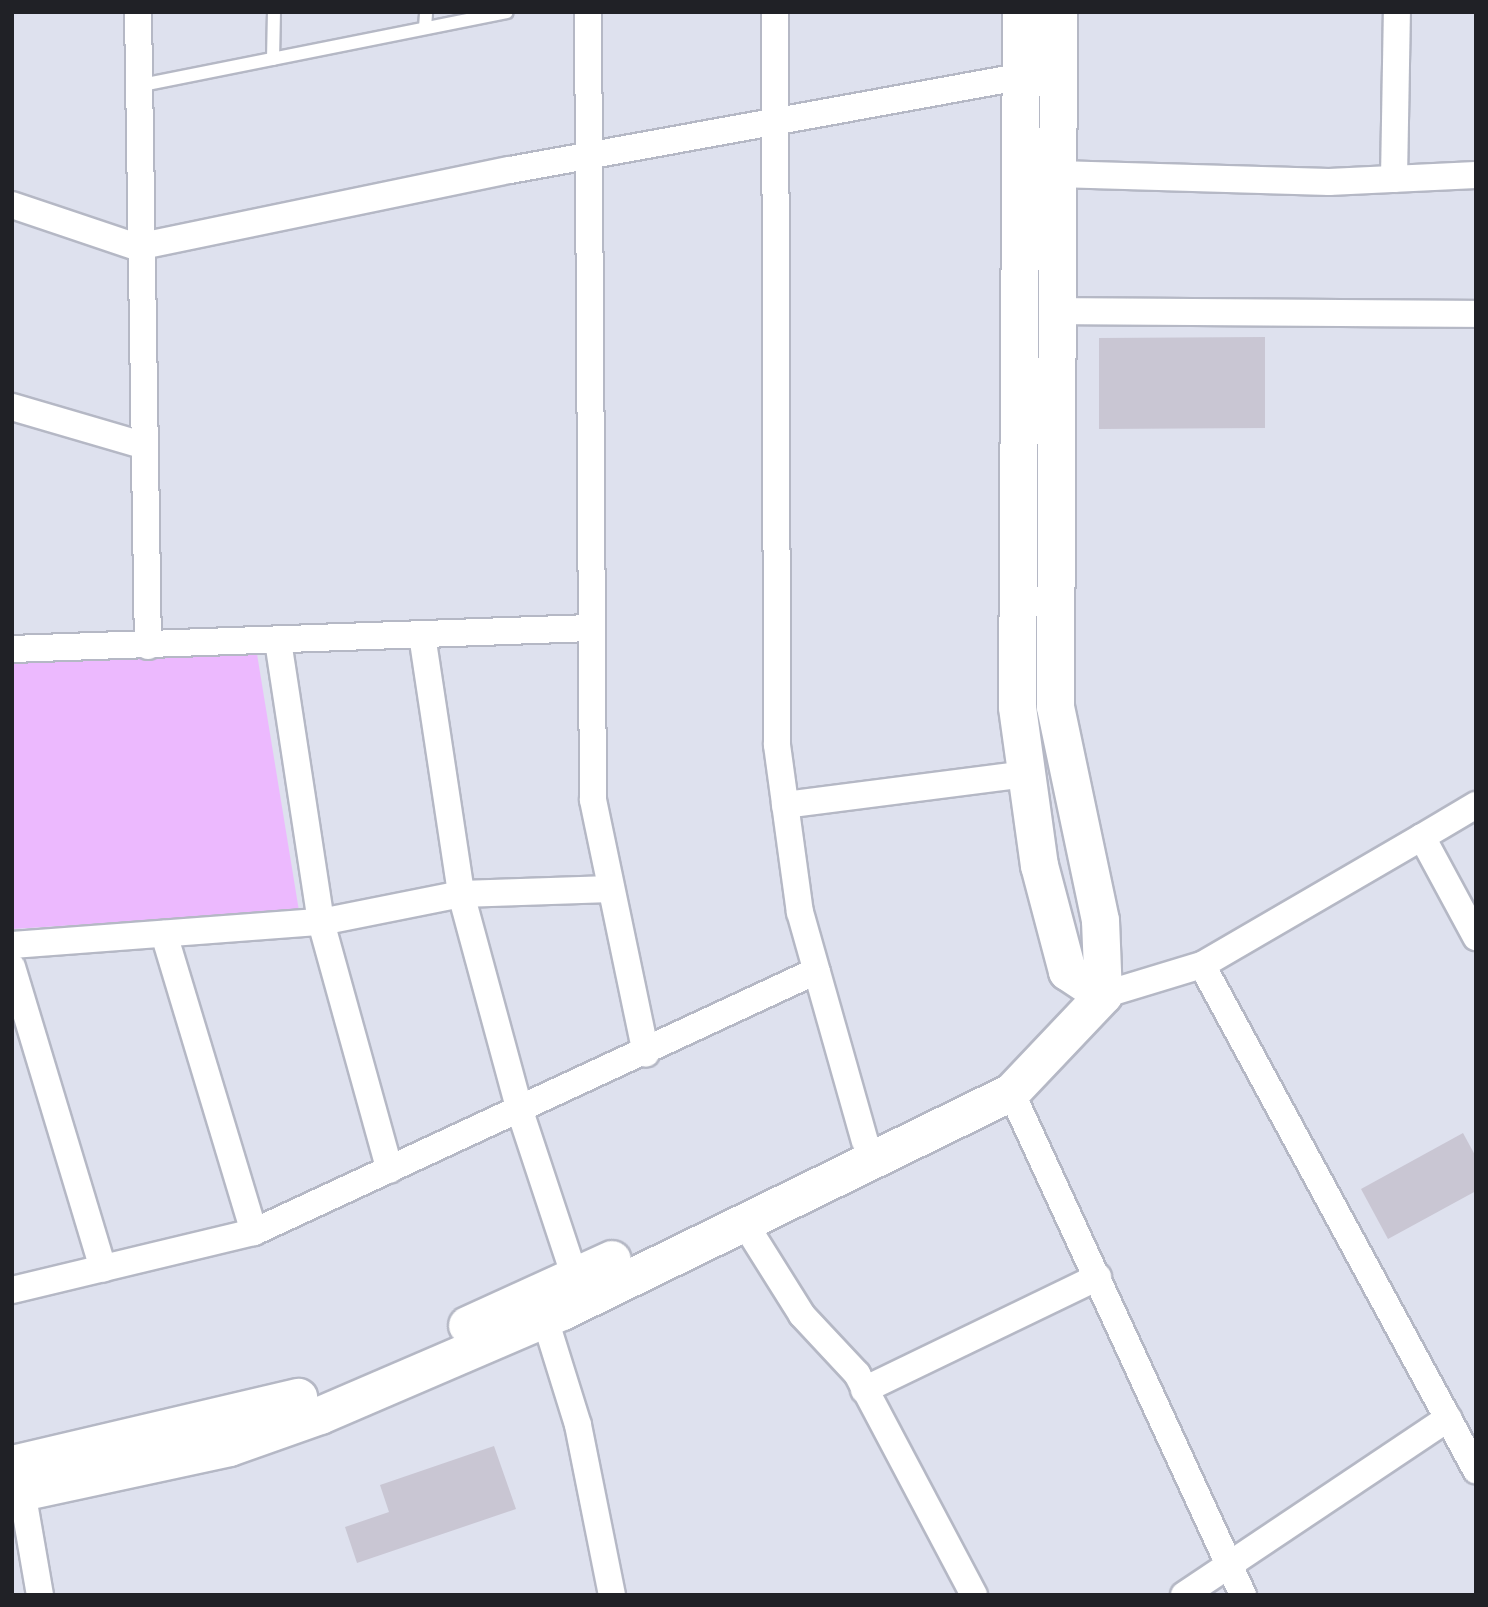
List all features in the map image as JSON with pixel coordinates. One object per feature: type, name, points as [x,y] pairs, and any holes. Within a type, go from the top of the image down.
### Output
[{"type":"street","points":[[138,12],[137,247],[148,646]]},
{"type":"street","points":[[588,12],[585,156],[593,800],[646,1054]]},
{"type":"street","points":[[775,12],[777,745],[800,912],[864,1141]]},
{"type":"street","points":[[1021,12],[1017,706],[1039,865],[1067,971],[1103,995]]},
{"type":"street","points":[[1058,12],[1055,706],[1100,920],[1103,995]]},
{"type":"street","points":[[1394,179],[1398,12]]},
{"type":"street","points":[[12,205],[137,247],[585,156],[1057,70]]},
{"type":"street","points":[[1057,174],[1394,179],[1476,174]]},
{"type":"street","points":[[1057,311],[1476,314]]},
{"type":"street","points":[[12,407],[142,445]]},
{"type":"street","points":[[12,649],[591,628]]},
{"type":"street","points":[[422,635],[461,894],[520,1111],[575,1277]]},
{"type":"street","points":[[278,641],[321,922],[390,1170]]},
{"type":"street","points":[[785,805],[1026,774]]},
{"type":"street","points":[[16,1483],[229,1447],[320,1415],[545,1319],[745,1224],[1020,1084],[1103,995],[1202,965],[1476,805]]},
{"type":"street","points":[[1422,837],[1476,937]]},
{"type":"street","points":[[12,945],[321,922],[461,894],[611,889]]},
{"type":"street","points":[[164,934],[254,1232]]},
{"type":"street","points":[[1202,965],[1476,1470]]},
{"type":"street","points":[[12,967],[103,1269]]},
{"type":"street","points":[[12,1290],[254,1232],[646,1054],[816,971]]},
{"type":"street","points":[[16,1483],[314,1392],[575,1277],[982,1086],[1020,1084]]},
{"type":"street","points":[[1020,1084],[1098,1277],[1243,1595]]},
{"type":"street","points":[[745,1224],[802,1315],[858,1374],[864,1390],[974,1595]]},
{"type":"street","points":[[864,1390],[1098,1277]]},
{"type":"street","points":[[545,1319],[578,1425],[610,1594]]},
{"type":"street","points":[[1184,1595],[1231,1569],[1448,1418]]},
{"type":"street","points":[[16,1483],[40,1595]]},
{"type":"lane","points":[[273,59],[274,12]]},
{"type":"lane","points":[[425,28],[426,12]]},
{"type":"lane","points":[[137,86],[507,12]]},
{"type":"shaded area","points":[[257,654],[299,911],[12,929],[12,662]]},
{"type":"building","points":[[1265,337],[1265,428],[1099,429],[1099,338]]},
{"type":"building","points":[[1463,1133],[1476,1157],[1476,1191],[1388,1239],[1361,1189]]},
{"type":"building","points":[[494,1446],[516,1509],[357,1563],[345,1527],[389,1512],[380,1485]]}]
